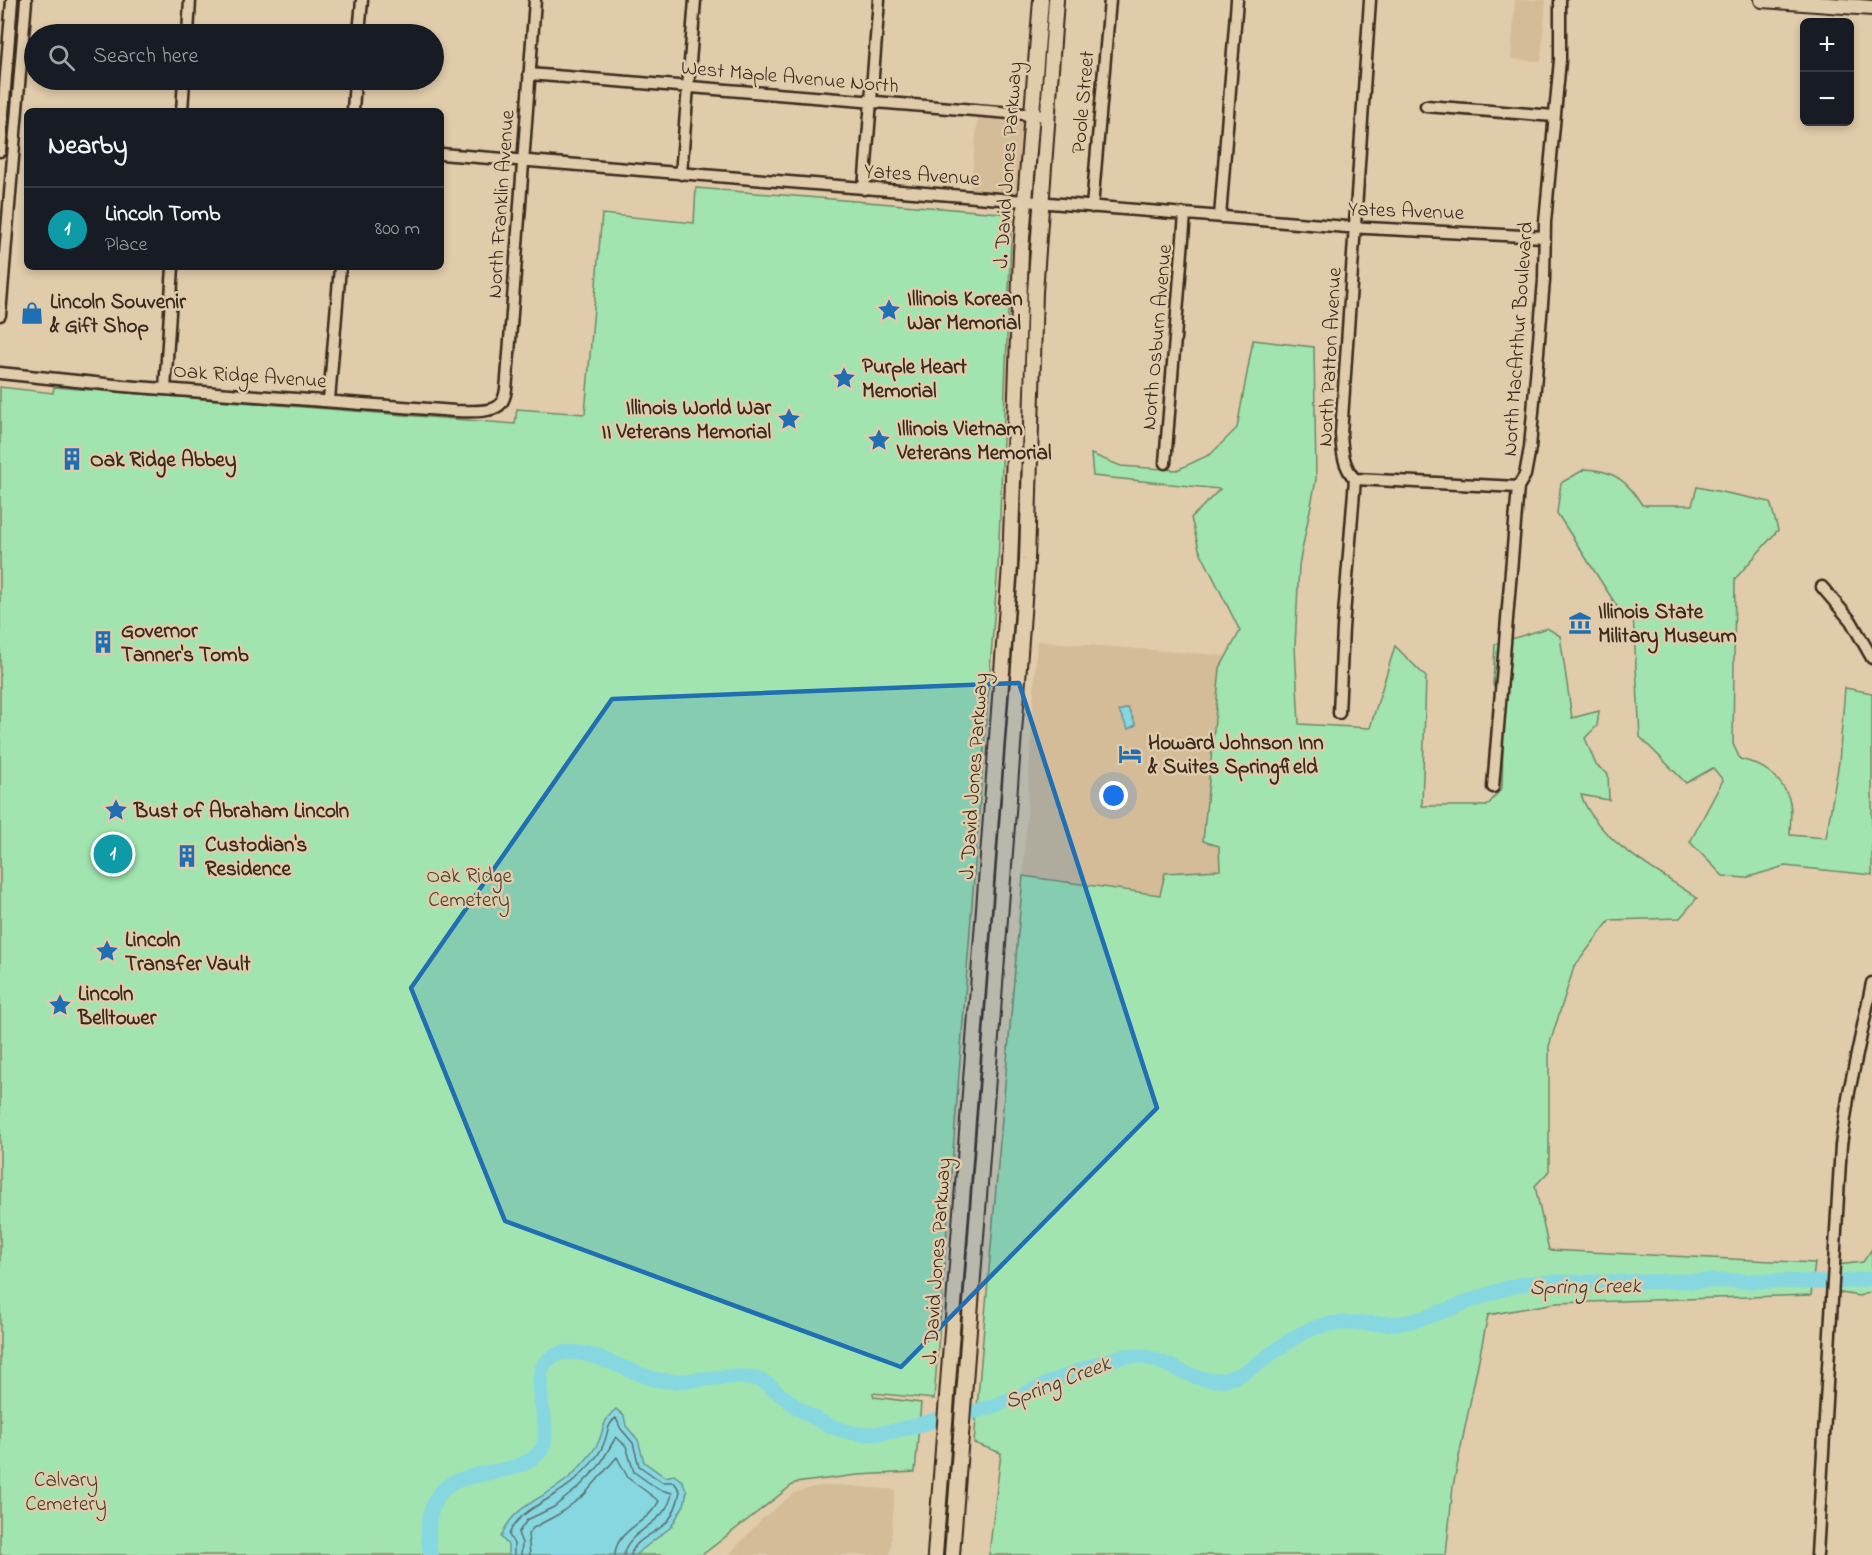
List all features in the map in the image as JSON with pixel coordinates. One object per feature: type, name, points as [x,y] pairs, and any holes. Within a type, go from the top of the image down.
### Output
[{"type":"main road","name":"J. David Jones Parkway","points":[[934,1555],[1010,555],[1019,299],[1041,0]]},
{"type":"main road","name":"J. David Jones Parkway","points":[[952,1555],[1028,560],[1034,328],[1056,0]]},
{"type":"main road","points":[[1762,0],[1818,2],[1872,8]]},
{"type":"street","points":[[0,151],[12,0]]},
{"type":"street","points":[[24,24],[26,0]]},
{"type":"street","points":[[189,24],[190,0]]},
{"type":"street","points":[[360,24],[362,0]]},
{"type":"street","name":"North Franklin Avenue","points":[[496,408],[503,399],[506,384],[535,0]]},
{"type":"street","points":[[681,174],[695,0]]},
{"type":"street","points":[[864,189],[879,0]]},
{"type":"street","name":"Poole Street","points":[[1092,207],[1110,0]]},
{"type":"street","points":[[1220,217],[1237,0]]},
{"type":"street","name":"North Patton Avenue","points":[[1356,479],[1344,461],[1341,434],[1370,0]]},
{"type":"street","name":"North MacArthur Boulevard","points":[[1493,787],[1518,487],[1525,475],[1530,448],[1544,280],[1544,237],[1560,60],[1560,0]]},
{"type":"street","points":[[0,315],[4,225],[22,119],[24,27],[10,26]]},
{"type":"street","name":"West Maple Avenue North","points":[[529,74],[1048,116]]},
{"type":"street","points":[[182,108],[183,90]]},
{"type":"street","points":[[353,108],[354,90]]},
{"type":"street","points":[[1426,106],[1554,116]]},
{"type":"street","points":[[3,118],[22,119]]},
{"type":"street","name":"Yates Avenue","points":[[444,154],[1356,228],[1544,237]]},
{"type":"street","name":"North Osburn Avenue","points":[[1165,463],[1185,214]]},
{"type":"street","points":[[165,389],[173,270]]},
{"type":"street","points":[[329,400],[340,270]]},
{"type":"street","name":"Oak Ridge Avenue","points":[[0,373],[165,389],[455,411],[488,412],[496,408]]},
{"type":"street","points":[[1340,713],[1343,628],[1356,479],[1518,487]]},
{"type":"street","points":[[1822,587],[1851,621],[1872,658]]},
{"type":"street","points":[[1817,1555],[1841,1144],[1849,1092],[1872,983]]},
{"type":"highlighted area","points":[[1019,683],[1157,1108],[901,1367],[505,1221],[411,988],[612,699]]},
{"type":"shaded area","points":[[1515,0],[1546,0],[1541,61],[1511,59]]},
{"type":"shaded area","points":[[978,118],[1012,120],[1021,122],[1026,127],[1020,189],[1012,195],[970,193]]},
{"type":"shaded area","points":[[1037,641],[1227,656],[1220,668],[1203,840],[1219,846],[1220,870],[1165,873],[1160,895],[1023,876]]},
{"type":"shaded area","points":[[836,1485],[895,1490],[890,1555],[729,1555],[761,1520],[794,1493],[813,1487]]},
{"type":"green space","name":"Oak Ridge Cemetery","points":[[696,188],[1012,214],[998,565],[934,1399],[873,1393],[874,1397],[921,1403],[915,1472],[857,1475],[795,1483],[702,1555],[0,1555],[0,387],[53,393],[54,387],[515,424],[517,409],[585,414],[602,214],[694,223]]},
{"type":"green space","points":[[1253,340],[1314,347],[1316,480],[1299,565],[1295,647],[1299,724],[1370,728],[1395,646],[1426,677],[1422,806],[1487,806],[1502,788],[1504,702],[1493,685],[1495,644],[1547,628],[1560,636],[1572,718],[1599,711],[1597,726],[1585,738],[1596,765],[1608,774],[1609,800],[1581,795],[1590,812],[1601,827],[1631,854],[1697,898],[1680,918],[1610,920],[1574,967],[1549,1046],[1549,1171],[1535,1186],[1549,1250],[1815,1263],[1811,1295],[1556,1303],[1488,1315],[1453,1486],[1446,1555],[989,1555],[1001,1453],[974,1443],[1023,876],[1160,895],[1165,873],[1220,870],[1219,846],[1203,841],[1220,668],[1240,631],[1199,549],[1191,518],[1220,489],[1093,476],[1091,454],[1121,466],[1177,470],[1211,454],[1237,428]]},
{"type":"green space","points":[[1585,469],[1604,472],[1619,478],[1631,489],[1642,505],[1692,505],[1697,487],[1770,502],[1778,530],[1735,579],[1733,744],[1740,759],[1755,764],[1780,782],[1790,805],[1790,835],[1826,838],[1839,762],[1845,688],[1872,693],[1872,875],[1785,866],[1745,878],[1723,876],[1690,842],[1723,780],[1713,768],[1686,783],[1640,737],[1633,614],[1620,611],[1557,513],[1561,483]]},
{"type":"green space","points":[[1872,1249],[1872,1292],[1859,1296],[1836,1292],[1837,1265],[1863,1262]]},
{"type":"water","points":[[1128,708],[1136,725],[1128,729],[1119,711]]},
{"type":"water","points":[[616,1409],[624,1416],[626,1426],[638,1440],[644,1462],[665,1477],[674,1475],[682,1481],[687,1491],[684,1505],[671,1527],[635,1555],[508,1555],[508,1545],[501,1537],[506,1526],[522,1509],[560,1485],[582,1465],[599,1441],[606,1420]]},
{"type":"waterway","name":"Spring Creek","points":[[431,1555],[429,1525],[433,1506],[440,1493],[465,1478],[513,1467],[527,1462],[539,1453],[544,1443],[545,1430],[540,1386],[541,1372],[547,1361],[558,1354],[569,1352],[594,1356],[643,1376],[667,1381],[723,1377],[762,1381],[799,1409],[820,1421],[852,1433],[872,1434],[896,1431],[985,1409],[1085,1368],[1116,1358],[1146,1357],[1198,1377],[1212,1380],[1227,1379],[1250,1369],[1295,1337],[1321,1326],[1412,1321],[1523,1284],[1551,1282],[1832,1282],[1872,1278]]},
{"type":"place","name":"Illinois Korean War Memorial","points":[[889,310]]},
{"type":"place","name":"Lincoln Souvenir & Gift Shop","points":[[32,313]]},
{"type":"place","name":"Purple Heart Memorial","points":[[844,378]]},
{"type":"place","name":"Illinois World War II Veterans Memorial","points":[[789,419]]},
{"type":"place","name":"Illinois Vietnam Veterans Memorial","points":[[879,440]]},
{"type":"place","name":"Oak Ridge Abbey","points":[[72,459]]},
{"type":"place","name":"Illinois State Military Museum","points":[[1580,623]]},
{"type":"place","name":"Governor Tanner's Tomb","points":[[103,642]]},
{"type":"place","name":"Howard Johnson Inn & Suites Springfield","points":[[1130,754]]},
{"type":"place","name":"Bust of Abraham Lincoln","points":[[116,810]]},
{"type":"place","name":"Lincoln Tomb","points":[[113,854]]},
{"type":"place","name":"Custodian's Residence","points":[[187,856]]},
{"type":"place","name":"Lincoln Transfer Vault","points":[[107,951]]},
{"type":"place","name":"Lincoln Belltower","points":[[60,1005]]},
{"type":"park label","name":"Calvary Cemetery","points":[[66,1491]]}]
